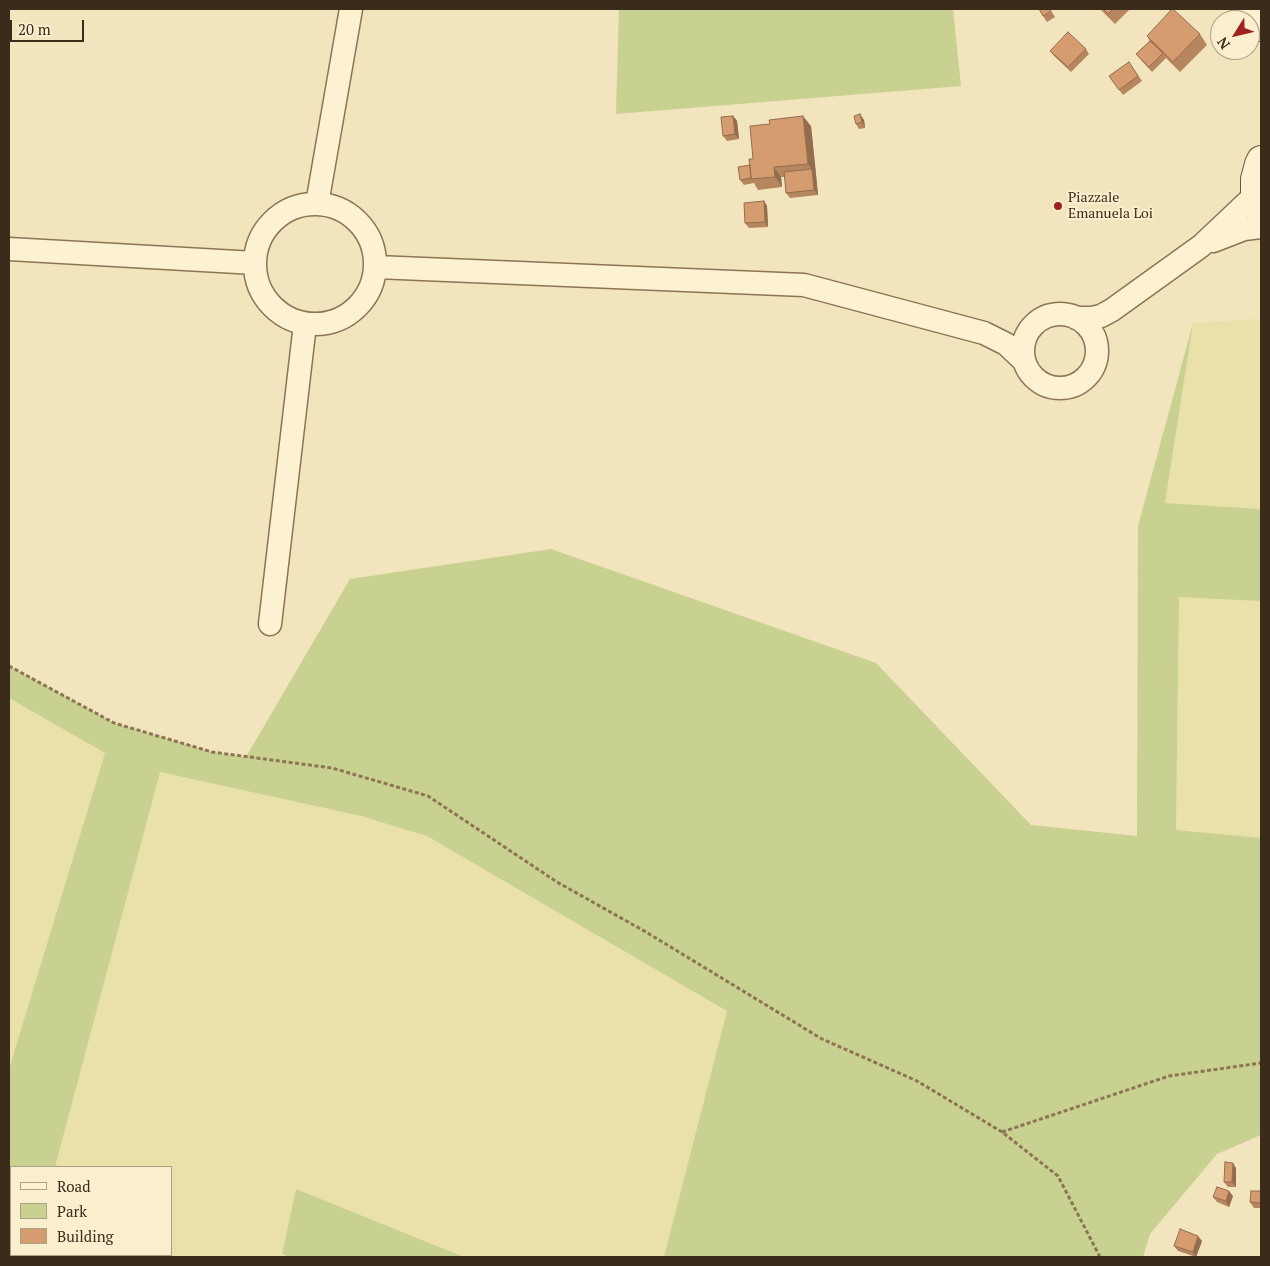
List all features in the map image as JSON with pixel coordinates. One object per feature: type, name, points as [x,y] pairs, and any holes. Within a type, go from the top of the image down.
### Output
[{"type":"main road","points":[[1245,9],[1261,27]]},
{"type":"main road","points":[[1258,203],[1255,179],[1261,160]]},
{"type":"street","points":[[317,204],[351,9]]},
{"type":"street","points":[[1024,361],[1023,349],[1026,337],[1041,320],[1052,315],[1063,314],[1076,318],[1101,316],[1201,246],[1258,203]]},
{"type":"street","points":[[317,204],[336,208],[353,217],[366,231],[374,248],[376,267],[371,288],[360,305],[344,318],[324,324],[305,324],[284,316],[268,302],[258,284],[255,263],[258,244],[267,228],[274,221],[298,206],[317,204]]},
{"type":"street","points":[[1201,246],[1244,229],[1261,227]]},
{"type":"street","points":[[9,248],[255,263]]},
{"type":"street","points":[[376,267],[804,285],[984,333],[1006,344],[1024,361],[1029,371],[1037,380],[1047,386],[1058,388],[1070,387],[1082,382],[1096,361],[1097,348],[1094,336],[1086,325],[1076,318]]},
{"type":"street","points":[[1096,343],[1112,310]]},
{"type":"street","points":[[270,624],[305,324]]},
{"type":"path","points":[[9,666],[114,723],[212,752],[332,768],[428,796],[558,882],[646,932],[822,1038],[917,1081],[1002,1132],[1058,1176],[1100,1257]]},
{"type":"path","points":[[1002,1132],[1169,1076],[1261,1063]]},
{"type":"shaded area","points":[[1261,319],[1261,509],[1165,503],[1193,323]]},
{"type":"shaded area","points":[[1179,596],[1261,601],[1261,838],[1176,830]]},
{"type":"shaded area","points":[[9,698],[105,753],[9,1069]]},
{"type":"shaded area","points":[[159,772],[361,816],[427,836],[727,1011],[664,1257],[464,1257],[296,1189],[281,1257],[32,1257],[172,1256],[172,1166],[55,1166]]},
{"type":"green space","points":[[619,9],[953,9],[961,86],[616,114]]},
{"type":"green space","points":[[1193,323],[1165,503],[1261,509],[1261,601],[1179,597],[1176,830],[1261,838],[1261,1135],[1217,1154],[1150,1234],[1143,1257],[664,1257],[727,1011],[427,836],[361,816],[160,772],[55,1166],[10,1166],[10,1256],[32,1257],[9,1257],[9,1069],[105,753],[9,698],[9,666],[114,723],[212,752],[246,757],[350,579],[551,549],[876,663],[1031,825],[1137,836],[1138,526]]},
{"type":"green space","points":[[296,1189],[464,1257],[288,1257],[282,1254]]},
{"type":"building","points":[[1039,9],[1050,9],[1051,11],[1043,16]]},
{"type":"building","points":[[1103,9],[1113,9],[1108,14]]},
{"type":"building","points":[[1172,9],[1200,34],[1173,62],[1147,36]]},
{"type":"building","points":[[1068,32],[1086,49],[1068,67],[1050,51]]},
{"type":"building","points":[[1150,41],[1163,53],[1149,67],[1136,54]]},
{"type":"building","points":[[1129,62],[1138,76],[1119,90],[1109,76]]},
{"type":"building","points":[[860,114],[862,122],[856,124],[854,116]]},
{"type":"building","points":[[733,116],[735,134],[723,136],[721,117]]},
{"type":"building","points":[[803,116],[808,164],[774,167],[775,177],[751,179],[749,159],[753,159],[750,126],[770,124],[769,120]]},
{"type":"building","points":[[750,165],[751,178],[740,180],[738,167]]},
{"type":"building","points":[[812,169],[814,190],[786,193],[784,172]]},
{"type":"building","points":[[764,201],[765,222],[745,223],[744,203]]},
{"type":"building","points":[[1225,1162],[1233,1163],[1232,1182],[1224,1182]]},
{"type":"building","points":[[1217,1187],[1229,1191],[1226,1201],[1213,1197]]},
{"type":"building","points":[[1251,1191],[1261,1191],[1261,1203],[1250,1202]]},
{"type":"building","points":[[1180,1229],[1198,1236],[1193,1252],[1174,1246]]},
{"type":"place","name":"Piazzale Emanuela Loi","points":[[1058,206]]}]
